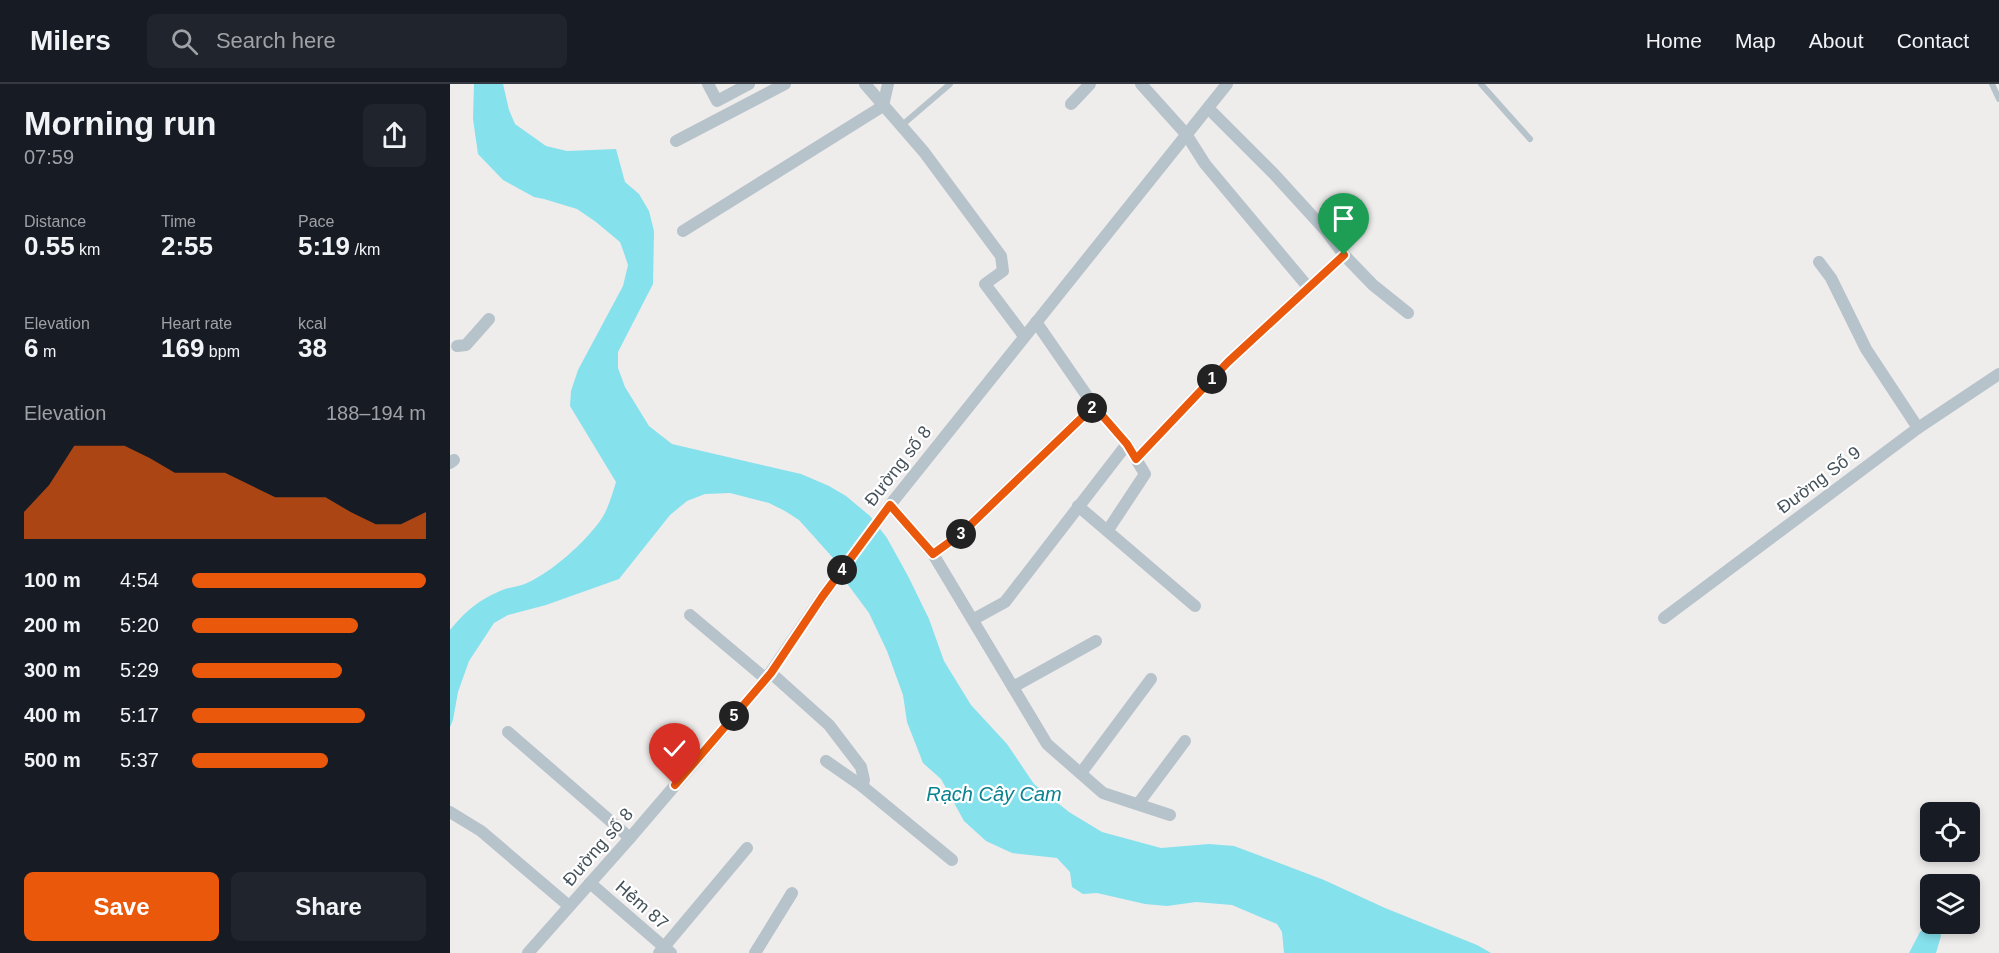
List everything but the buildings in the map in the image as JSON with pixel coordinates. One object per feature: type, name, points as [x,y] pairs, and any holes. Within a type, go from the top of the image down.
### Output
[{"type":"street","points":[[708,84],[717,100],[748,84]]},
{"type":"street","points":[[676,141],[785,84]]},
{"type":"street","points":[[865,84],[924,152],[1001,256],[1003,271],[986,285],[1024,336]]},
{"type":"street","points":[[683,231],[883,106],[888,84]]},
{"type":"street","points":[[1071,104],[1090,84]]},
{"type":"street","points":[[1141,84],[1186,134],[1205,164],[1308,287]]},
{"type":"street","name":"Đường số 8","points":[[528,953],[768,676],[822,597],[888,508],[1227,84]]},
{"type":"street","points":[[1208,108],[1274,174],[1373,285],[1408,313]]},
{"type":"street","points":[[1136,459],[1228,362],[1344,255]]},
{"type":"street","points":[[1819,262],[1831,278],[1866,350],[1918,428]]},
{"type":"street","points":[[452,347],[466,345],[489,319]]},
{"type":"street","points":[[1036,322],[1094,406],[1127,444],[1145,474],[1108,530]]},
{"type":"street","name":"Đường Số 9","points":[[1664,618],[1918,428],[1999,374]]},
{"type":"street","points":[[933,554],[970,526],[1094,406]]},
{"type":"street","points":[[974,619],[1005,602],[1127,444]]},
{"type":"street","points":[[1078,506],[1195,606]]},
{"type":"street","points":[[888,508],[933,554],[1047,744],[1103,793],[1170,815]]},
{"type":"street","points":[[690,615],[830,724],[861,767],[864,780],[862,786]]},
{"type":"street","points":[[1013,687],[1096,641]]},
{"type":"street","points":[[1081,773],[1151,679]]},
{"type":"street","points":[[508,732],[630,838]]},
{"type":"street","points":[[1138,804],[1185,741]]},
{"type":"street","points":[[826,761],[862,786],[952,860]]},
{"type":"street","points":[[450,812],[481,831],[569,906]]},
{"type":"street","points":[[664,951],[747,848]]},
{"type":"street","name":"Hẻm 87","points":[[590,883],[664,951]]},
{"type":"street","points":[[754,953],[792,893]]},
{"type":"lane","points":[[901,126],[950,84]]},
{"type":"lane","points":[[1482,84],[1530,139]]},
{"type":"lane","points":[[1992,84],[1999,99]]},
{"type":"water","name":"Rạch Cây Cam","points":[[474,84],[503,84],[515,124],[546,146],[567,151],[616,149],[625,182],[639,194],[649,211],[654,231],[653,284],[618,352],[618,368],[625,387],[649,426],[672,444],[801,474],[846,496],[870,516],[887,538],[908,576],[929,619],[944,661],[971,705],[1007,744],[1034,784],[1069,812],[1102,832],[1161,848],[1209,844],[1234,846],[1324,880],[1491,953],[1284,953],[1282,932],[1277,924],[1232,905],[1196,902],[1167,906],[1145,904],[1097,893],[1083,894],[1072,887],[1070,872],[1057,858],[1012,853],[986,841],[964,821],[941,779],[923,763],[907,722],[903,695],[887,651],[869,613],[843,578],[834,559],[799,520],[785,511],[769,503],[730,493],[705,494],[687,501],[670,515],[619,579],[546,605],[508,615],[494,623],[469,661],[458,692],[450,727],[450,630],[478,603],[503,590],[527,583],[557,564],[593,530],[603,517],[610,502],[616,482],[570,406],[571,391],[578,370],[623,286],[628,265],[620,242],[596,222],[577,209],[534,197],[503,180],[478,154],[473,119]]},
{"type":"water","points":[[1920,932],[1920,934],[1941,934],[1936,953],[1909,953]]},
{"type":"route","points":[[675,785],[771,673],[822,597],[890,505],[933,554],[962,533],[1094,406],[1127,444],[1136,459],[1228,362],[1344,255]]}]
